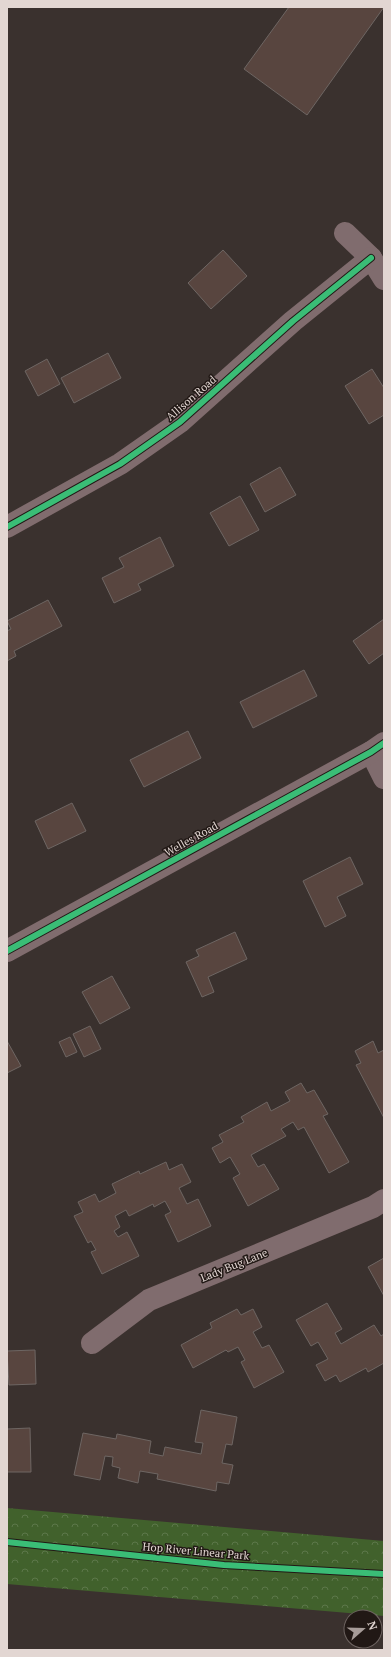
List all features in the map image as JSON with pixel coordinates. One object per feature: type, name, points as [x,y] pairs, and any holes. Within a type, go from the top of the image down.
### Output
[{"type":"street","points":[[345,233],[371,258],[384,279]]},
{"type":"street","name":"Allison Road","points":[[7,527],[120,464],[180,422],[293,321],[371,258]]},
{"type":"street","points":[[377,747],[384,778]]},
{"type":"street","name":"Welles Road","points":[[7,951],[377,747]]},
{"type":"street","name":"Lady Bug Lane","points":[[92,1342],[149,1300],[374,1207],[384,1200]]},
{"type":"green space","points":[[7,1508],[384,1541],[384,1616],[383,1609],[343,1609],[343,1613],[7,1584]]},
{"type":"building","points":[[289,7],[384,7],[307,115],[244,69]]},
{"type":"building","points":[[223,250],[247,276],[211,309],[188,283]]},
{"type":"building","points":[[108,353],[121,378],[74,403],[61,378]]},
{"type":"building","points":[[47,359],[60,384],[38,396],[25,371]]},
{"type":"building","points":[[372,369],[384,388],[384,415],[369,424],[345,386]]},
{"type":"building","points":[[280,467],[296,495],[265,512],[250,484]]},
{"type":"building","points":[[240,496],[259,530],[229,546],[210,513]]},
{"type":"building","points":[[160,537],[174,566],[138,584],[141,590],[114,603],[102,578],[124,567],[119,558]]},
{"type":"building","points":[[48,600],[62,626],[14,651],[16,656],[7,661],[7,631],[11,629],[7,621]]},
{"type":"building","points":[[384,619],[384,653],[369,664],[353,641]]},
{"type":"building","points":[[304,670],[317,696],[253,728],[240,702]]},
{"type":"building","points":[[188,731],[201,758],[144,787],[130,760]]},
{"type":"building","points":[[72,803],[86,831],[48,849],[35,821]]},
{"type":"building","points":[[350,857],[363,884],[337,897],[346,916],[325,927],[303,881]]},
{"type":"building","points":[[235,932],[247,959],[208,977],[214,992],[202,997],[186,962],[199,956],[196,950]]},
{"type":"building","points":[[112,976],[130,1008],[100,1024],[82,992]]},
{"type":"building","points":[[90,1026],[101,1049],[84,1057],[73,1034]]},
{"type":"building","points":[[70,1037],[77,1052],[66,1057],[59,1042]]},
{"type":"building","points":[[7,1041],[21,1066],[7,1073]]},
{"type":"building","points":[[373,1041],[378,1053],[384,1050],[384,1118],[356,1065],[361,1063],[355,1051]]},
{"type":"building","points":[[301,1083],[307,1093],[314,1090],[328,1114],[323,1116],[349,1162],[329,1173],[304,1127],[298,1130],[293,1122],[281,1129],[286,1136],[251,1155],[258,1167],[264,1164],[279,1189],[248,1206],[233,1178],[240,1174],[230,1157],[220,1163],[212,1148],[223,1142],[219,1135],[244,1122],[241,1117],[267,1102],[271,1111],[290,1101],[285,1092]]},
{"type":"building","points":[[166,1162],[169,1170],[182,1164],[191,1182],[179,1188],[187,1204],[198,1199],[211,1226],[178,1242],[165,1215],[171,1212],[165,1201],[154,1207],[153,1204],[129,1216],[126,1210],[115,1216],[120,1227],[114,1231],[118,1237],[127,1232],[139,1256],[102,1274],[91,1252],[96,1250],[91,1241],[88,1243],[74,1216],[83,1212],[78,1202],[95,1194],[99,1202],[116,1193],[112,1184],[139,1171],[140,1174]]},
{"type":"building","points":[[384,1258],[384,1296],[368,1267]]},
{"type":"building","points":[[327,1303],[342,1329],[335,1333],[341,1344],[374,1325],[381,1336],[384,1334],[384,1363],[368,1372],[366,1368],[340,1382],[336,1375],[325,1381],[316,1365],[328,1359],[318,1342],[311,1346],[296,1320]]},
{"type":"building","points":[[237,1309],[241,1315],[253,1309],[262,1327],[253,1332],[262,1348],[269,1345],[284,1372],[254,1388],[241,1362],[245,1360],[238,1347],[228,1352],[226,1350],[193,1368],[181,1345],[212,1328],[210,1323]]},
{"type":"building","points":[[35,1350],[36,1384],[9,1385],[7,1351]]},
{"type":"building","points":[[201,1410],[237,1417],[232,1445],[226,1444],[222,1463],[233,1465],[229,1484],[217,1482],[216,1491],[157,1479],[158,1474],[140,1471],[138,1483],[118,1478],[120,1468],[112,1466],[113,1457],[105,1456],[100,1480],[74,1475],[83,1433],[116,1439],[117,1434],[151,1441],[149,1453],[163,1456],[165,1447],[201,1454],[203,1443],[195,1442]]},
{"type":"building","points":[[30,1428],[31,1472],[7,1472],[7,1429]]},
{"type":"cycle path","points":[[7,527],[120,464],[180,422],[293,321],[371,258]]},
{"type":"cycle path","points":[[7,951],[371,752],[384,743]]},
{"type":"cycle path","name":"Hop River Linear Park","points":[[7,1542],[224,1565],[384,1574]]}]
